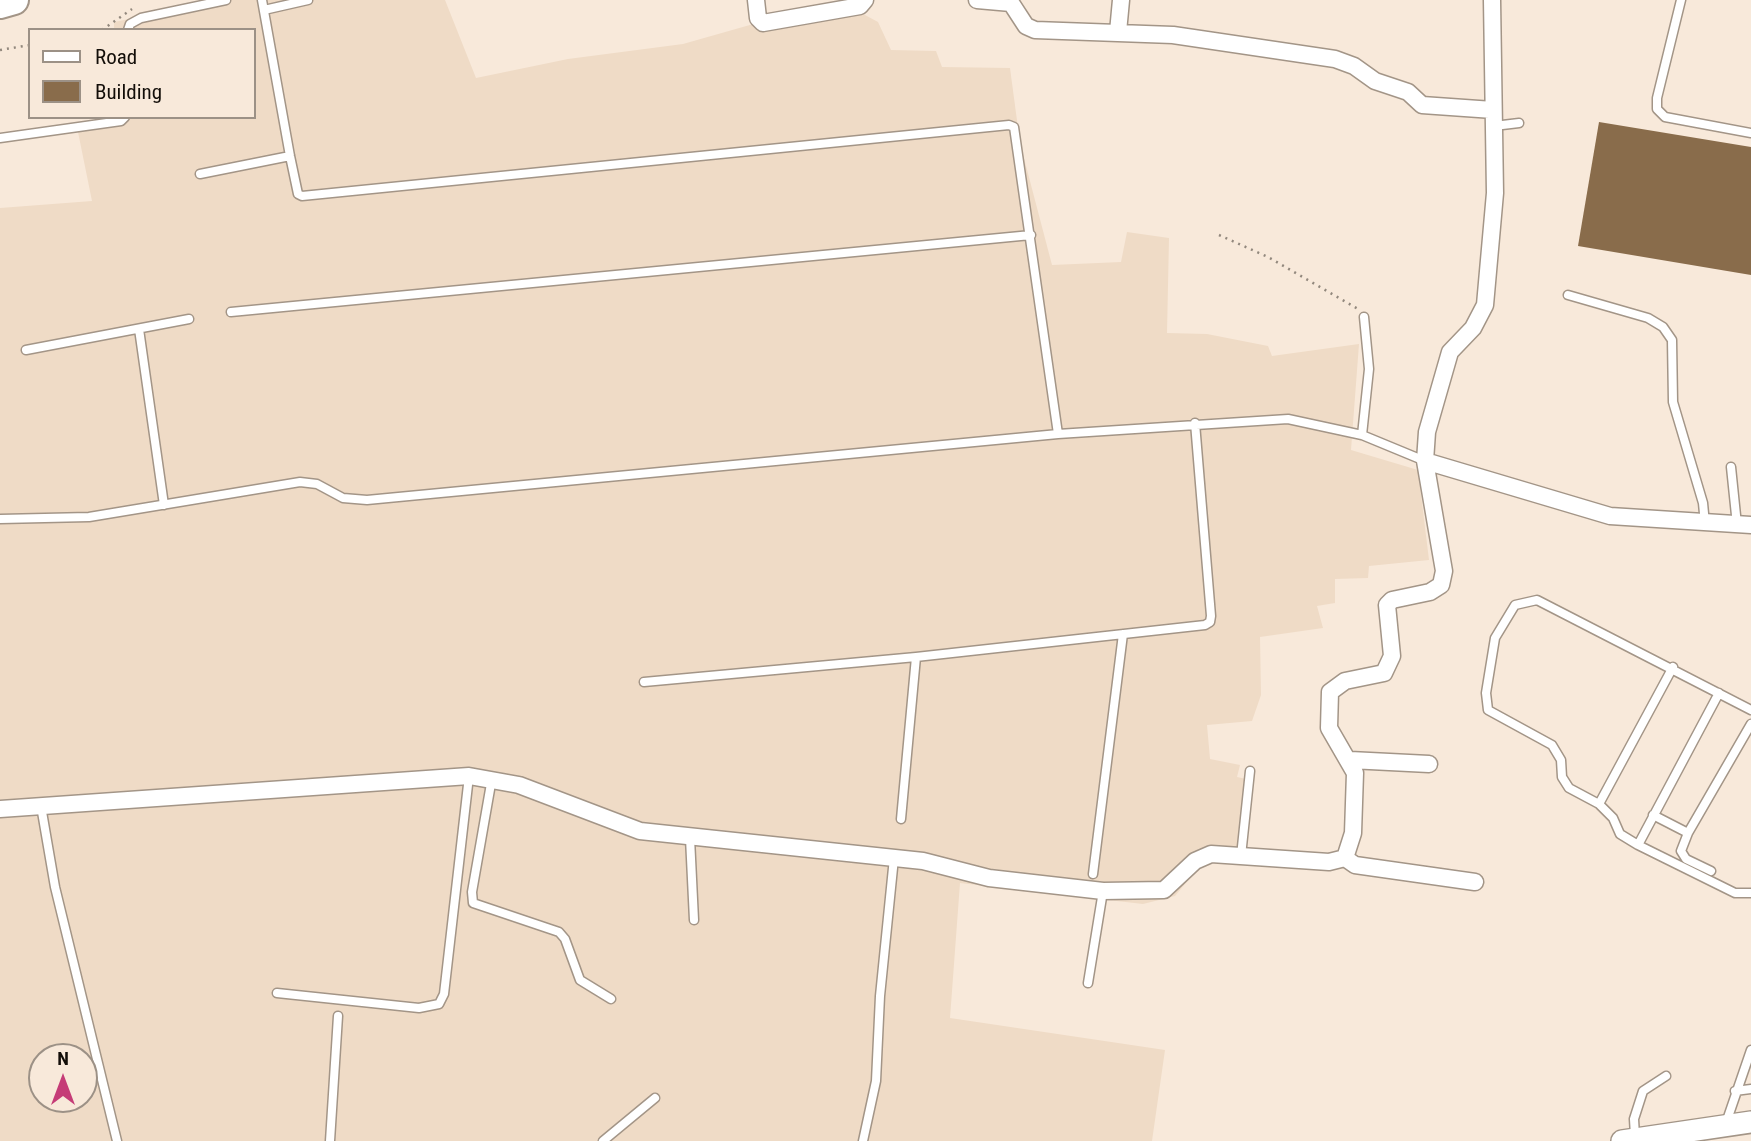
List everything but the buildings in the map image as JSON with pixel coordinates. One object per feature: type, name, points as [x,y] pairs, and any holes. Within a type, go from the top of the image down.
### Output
[{"type":"highway","points":[[0,4],[14,0]]},
{"type":"main road","points":[[1628,1140],[1728,1115],[1751,1122]]},
{"type":"street","points":[[756,0],[758,18],[763,23],[860,6],[865,0]]},
{"type":"street","points":[[977,0],[1011,3],[1026,26],[1035,30],[1173,35],[1335,59],[1353,66],[1375,81],[1408,92],[1422,106],[1493,118]]},
{"type":"street","points":[[1118,32],[1121,0]]},
{"type":"street","points":[[1345,858],[1353,833],[1355,773],[1350,760],[1337,746],[1329,728],[1330,692],[1345,681],[1380,675],[1388,668],[1392,656],[1386,609],[1389,602],[1430,592],[1441,585],[1444,572],[1425,461],[1432,406],[1450,352],[1473,328],[1485,305],[1495,193],[1492,0]]},
{"type":"street","points":[[1425,461],[1610,516],[1744,525]]},
{"type":"street","points":[[1350,760],[1429,764]]},
{"type":"street","points":[[0,809],[41,804],[469,776],[492,778],[519,785],[640,831],[894,858],[951,866],[989,878],[1103,891],[1164,890],[1202,855],[1329,862],[1345,858],[1355,865],[1475,882]]},
{"type":"lane","points":[[129,28],[130,24],[141,18],[226,0]]},
{"type":"lane","points":[[262,0],[290,156],[298,194],[302,196],[1009,125],[1016,132],[1058,434]]},
{"type":"lane","points":[[264,10],[307,0]]},
{"type":"lane","points":[[1681,0],[1657,98],[1657,108],[1665,117],[1751,133]]},
{"type":"lane","points":[[1493,118],[1519,123]]},
{"type":"lane","points":[[0,138],[123,119]]},
{"type":"lane","points":[[200,174],[290,156]]},
{"type":"lane","points":[[231,312],[1031,235]]},
{"type":"lane","points":[[1568,295],[1648,318],[1664,327],[1672,340],[1673,402],[1703,503],[1704,524]]},
{"type":"lane","points":[[1362,435],[1369,369],[1364,317]]},
{"type":"lane","points":[[26,350],[189,319]]},
{"type":"lane","points":[[139,329],[164,505]]},
{"type":"lane","points":[[0,519],[89,517],[300,482],[317,484],[343,498],[367,500],[1058,434],[1288,419],[1362,435],[1425,461]]},
{"type":"lane","points":[[644,682],[916,657],[1210,622],[1195,423]]},
{"type":"lane","points":[[1731,467],[1744,525]]},
{"type":"lane","points":[[1751,710],[1673,667],[1537,600],[1515,605],[1495,638],[1486,693],[1488,710],[1552,745],[1562,760],[1562,777],[1569,788],[1600,804],[1614,818],[1620,834],[1735,893],[1751,893]]},
{"type":"lane","points":[[1093,874],[1123,634]]},
{"type":"lane","points":[[901,819],[916,657]]},
{"type":"lane","points":[[1600,804],[1673,667]]},
{"type":"lane","points":[[1638,845],[1719,693]]},
{"type":"lane","points":[[1711,871],[1686,859],[1681,851],[1688,833],[1751,724]]},
{"type":"lane","points":[[1241,856],[1250,771]]},
{"type":"lane","points":[[277,993],[419,1008],[439,1004],[444,994],[469,776]]},
{"type":"lane","points":[[492,778],[472,892],[473,903],[559,932],[565,939],[580,980],[611,999]]},
{"type":"lane","points":[[41,804],[55,887],[117,1141]]},
{"type":"lane","points":[[1653,815],[1688,833]]},
{"type":"lane","points":[[691,838],[694,920]]},
{"type":"lane","points":[[863,1141],[876,1081],[880,996],[894,858]]},
{"type":"lane","points":[[1088,984],[1103,891]]},
{"type":"lane","points":[[330,1141],[338,1016]]},
{"type":"lane","points":[[1728,1115],[1750,1054]]},
{"type":"lane","points":[[1628,1140],[1643,1091],[1666,1076]]},
{"type":"lane","points":[[1735,1091],[1751,1089]]},
{"type":"lane","points":[[603,1141],[655,1098]]},
{"type":"path","points":[[0,50],[28,45]]},
{"type":"path","points":[[1219,235],[1268,257],[1356,305],[1364,317]]},
{"type":"shaded area","points":[[226,0],[445,0],[476,78],[568,59],[683,44],[778,17],[852,8],[878,22],[891,50],[936,51],[942,67],[1010,68],[1020,143],[1052,265],[1121,262],[1127,232],[1169,238],[1167,333],[1207,334],[1268,346],[1272,356],[1359,344],[1351,450],[1418,470],[1429,560],[1369,566],[1368,578],[1335,579],[1335,603],[1317,606],[1323,628],[1260,637],[1261,695],[1252,721],[1207,725],[1210,759],[1240,765],[1237,777],[1251,780],[1242,862],[1206,859],[1175,896],[1143,904],[960,883],[950,1018],[1165,1050],[1152,1141],[0,1141],[0,208],[92,201],[78,132],[112,127],[112,119],[256,119],[256,28],[114,28],[114,22]]}]
